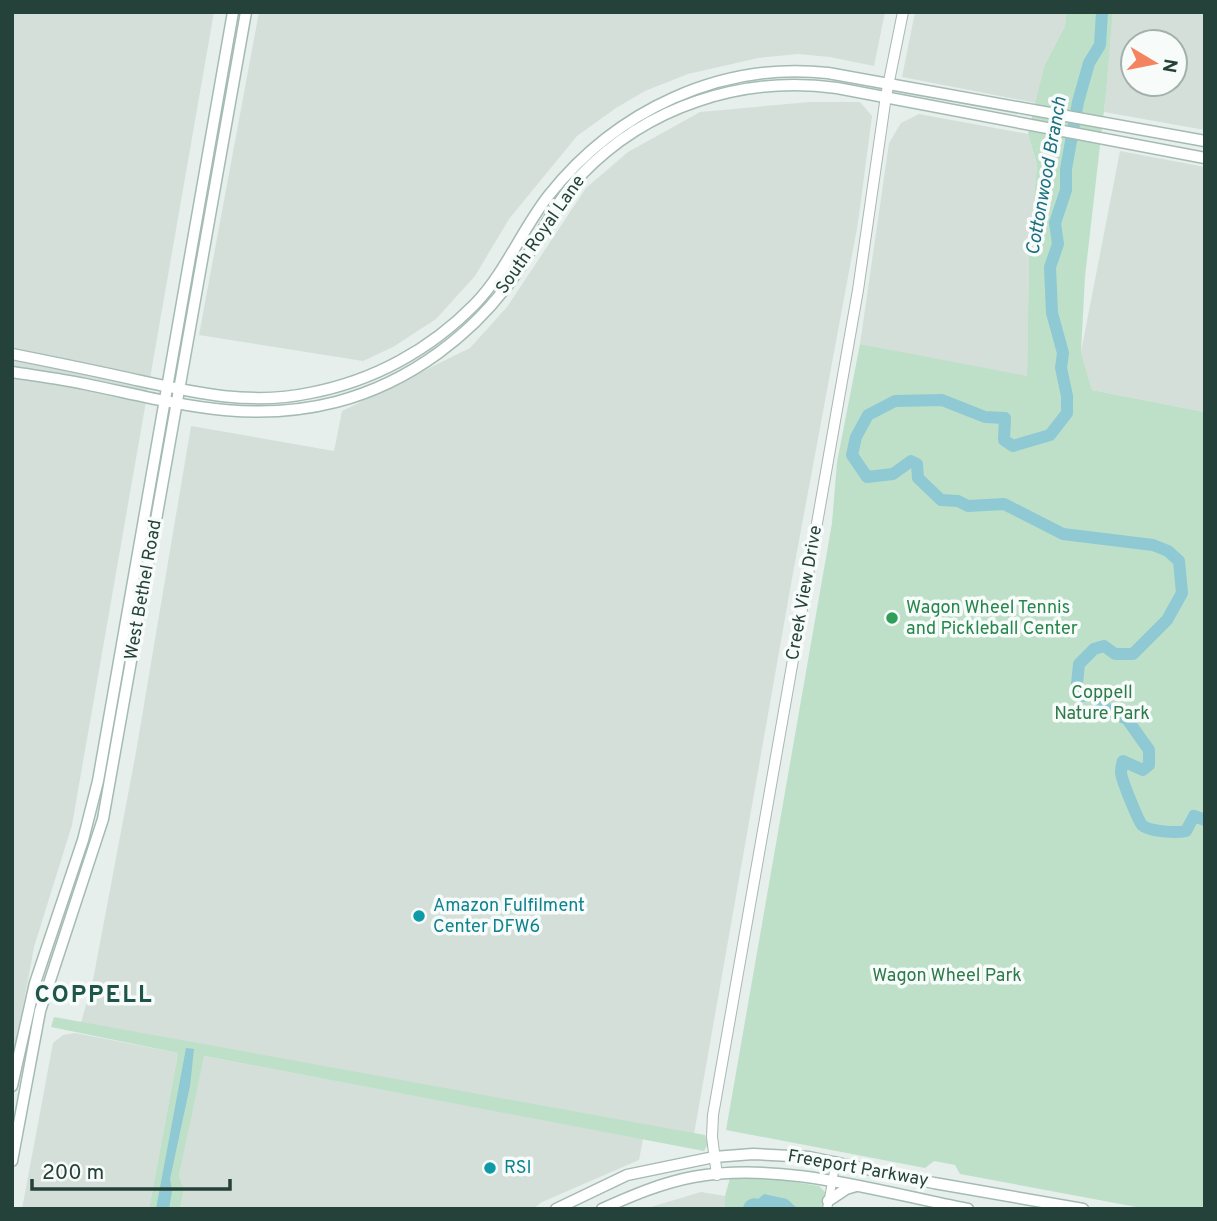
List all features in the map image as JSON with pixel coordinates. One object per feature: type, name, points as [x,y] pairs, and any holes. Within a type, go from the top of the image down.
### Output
[{"type":"main road","name":"West Bethel Road","points":[[12,1161],[40,1011],[103,819],[171,404],[207,148],[233,12]]},
{"type":"main road","name":"West Bethel Road","points":[[173,389],[246,12]]},
{"type":"main road","points":[[228,41],[240,44]]},
{"type":"main road","name":"South Royal Lane","points":[[12,354],[173,389],[223,397],[275,398],[336,387],[380,371],[418,352],[448,330],[477,303],[507,264],[549,195],[594,147],[624,124],[670,99],[708,90],[751,75],[805,71],[889,83],[1205,141]]},
{"type":"main road","name":"South Royal Lane","points":[[12,372],[84,383],[171,404],[252,413],[280,412],[336,402],[387,384],[444,349],[489,309],[518,270],[546,220],[572,185],[595,162],[620,140],[690,103],[708,90],[821,86],[886,96],[1205,158]]},
{"type":"main road","points":[[993,117],[1010,117],[1024,108]]},
{"type":"main road","points":[[207,148],[221,152]]},
{"type":"main road","points":[[507,264],[518,270]]},
{"type":"main road","points":[[380,371],[387,384]]},
{"type":"main road","name":"West Bethel Road","points":[[12,1086],[35,983],[83,840],[98,781],[171,404]]},
{"type":"main road","points":[[69,882],[82,887]]},
{"type":"main road","points":[[21,1042],[34,1045]]},
{"type":"main road","name":"Freeport Parkway","points":[[558,1208],[627,1175],[714,1157],[783,1154],[836,1161],[940,1184],[1083,1209]]},
{"type":"main road","name":"Freeport Parkway","points":[[602,1209],[672,1182],[717,1174],[832,1181],[968,1209]]},
{"type":"main road","points":[[937,1203],[940,1184]]},
{"type":"main road","points":[[827,1205],[846,1189],[856,1186]]},
{"type":"street","name":"Creek View Drive","points":[[717,1174],[712,1137],[713,1115],[858,290],[886,96],[903,12]]},
{"type":"street","points":[[827,1205],[836,1161]]},
{"type":"shaded area","points":[[12,12],[214,12],[72,825],[34,947],[12,1067]]},
{"type":"shaded area","points":[[259,12],[885,12],[874,66],[798,54],[758,58],[688,74],[645,91],[616,108],[577,136],[509,219],[475,276],[436,319],[393,347],[363,361],[199,335]]},
{"type":"shaded area","points":[[915,12],[1066,12],[1065,26],[1044,66],[1036,103],[902,77]]},
{"type":"shaded area","points":[[1113,12],[1205,12],[1205,130],[1104,112]]},
{"type":"shaded area","points":[[810,102],[860,102],[872,116],[858,223],[694,1134],[81,1023],[93,980],[136,752],[191,426],[334,451],[342,411],[470,348],[507,307],[586,188],[628,152],[700,112]]},
{"type":"shaded area","points":[[919,114],[1028,134],[1037,165],[1029,255],[1027,377],[860,344],[889,143],[901,123]]},
{"type":"shaded area","points":[[1120,151],[1205,167],[1205,412],[1092,390],[1081,352]]},
{"type":"shaded area","points":[[75,1033],[178,1053],[149,1209],[22,1209],[53,1043],[63,1035]]},
{"type":"shaded area","points":[[203,1056],[643,1139],[639,1160],[542,1202],[533,1209],[180,1209],[184,1189],[179,1176]]},
{"type":"shaded area","points":[[701,1192],[725,1196],[725,1209],[644,1209]]},
{"type":"green space","points":[[1066,12],[1113,12],[1085,277],[1081,352],[1092,390],[1205,412],[1205,1209],[1147,1209],[960,1174],[955,1165],[934,1161],[925,1168],[726,1130],[832,523],[837,462],[860,344],[1027,376],[1029,255],[1037,165],[1028,134],[1044,66],[1065,26]]},
{"type":"green space","points":[[54,1017],[705,1135],[708,1144],[704,1151],[204,1056],[179,1176],[184,1189],[180,1209],[149,1209],[178,1053],[51,1027]]},
{"type":"green space","points":[[730,1178],[769,1178],[819,1186],[826,1193],[824,1209],[725,1209]]},
{"type":"water","points":[[186,1048],[194,1049],[190,1086],[170,1179],[172,1191],[169,1209],[156,1209]]},
{"type":"water","points":[[764,1194],[787,1199],[798,1209],[743,1209],[748,1200],[758,1199]]},
{"type":"waterway","name":"Cottonwood Branch","points":[[1102,12],[1100,45],[1089,63],[1078,102],[1066,169],[1066,190],[1055,223],[1058,244],[1050,267],[1052,313],[1063,353],[1061,368],[1067,396],[1067,413],[1050,435],[1013,446],[1004,440],[1005,418],[985,417],[942,400],[895,401],[868,415],[856,437],[852,455],[867,477],[893,474],[911,461],[917,464],[918,478],[941,500],[958,501],[968,506],[1004,504],[1063,534],[1153,545],[1168,551],[1179,561],[1182,593],[1167,620],[1133,654],[1115,654],[1104,646],[1094,649],[1079,664],[1076,694],[1093,694],[1109,711],[1127,719],[1149,750],[1149,765],[1143,770],[1123,761],[1121,769],[1127,791],[1142,825],[1157,831],[1182,832],[1186,831],[1194,816],[1205,820]]},
{"type":"place","name":"Wagon Wheel Tennis and Pickleball Center","points":[[892,618]]},
{"type":"place","name":"Amazon Fulfilment Center DFW6","points":[[419,916]]},
{"type":"place","name":"RSI","points":[[490,1168]]},
{"type":"district","name":"COPPELL","points":[[94,996]]},
{"type":"park label","name":"Coppell Nature Park","points":[[1102,703]]},
{"type":"park label","name":"Wagon Wheel Park","points":[[947,976]]}]
